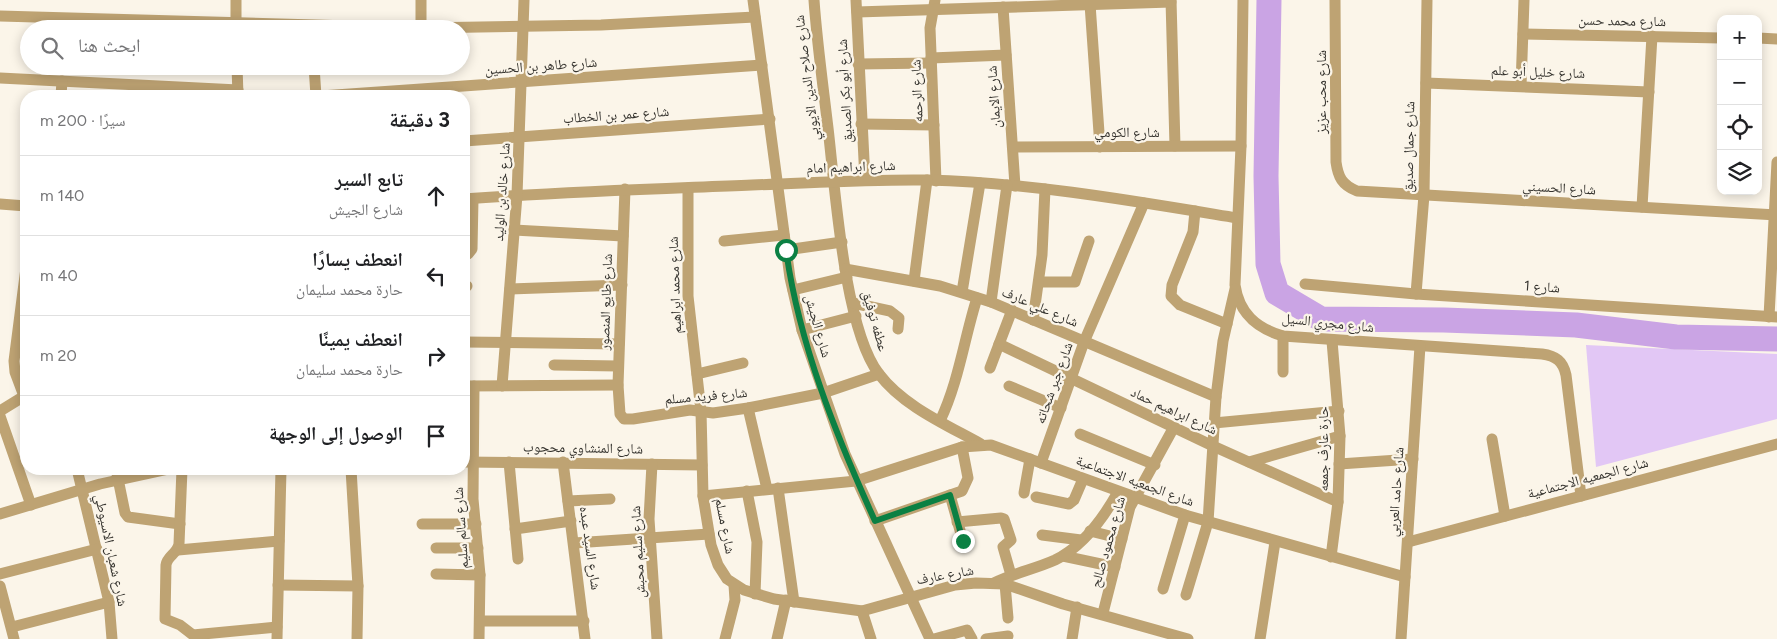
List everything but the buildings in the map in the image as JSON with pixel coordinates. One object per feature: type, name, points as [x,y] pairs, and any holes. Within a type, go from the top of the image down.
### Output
[{"type":"street","points":[[236,0],[236,20]]},
{"type":"street","points":[[421,0],[421,20]]},
{"type":"street","name":"شارع خالد بن الوليد","points":[[502,386],[517,195],[524,0]]},
{"type":"street","name":"شارع الجيش","points":[[753,0],[786,250],[802,330],[822,393],[856,480],[910,597],[932,639]]},
{"type":"street","name":"شارع صلاح الدين الايوبي","points":[[814,0],[834,181]]},
{"type":"street","name":"شارع مجري السيل","points":[[1243,0],[1242,146],[1237,218],[1236,285],[1237,298],[1252,321],[1266,331],[1283,336],[1332,341],[1551,355],[1559,359],[1566,375],[1581,496]]},
{"type":"street","name":"شارع محب عزيز","points":[[1335,0],[1336,162],[1338,174],[1342,182]]},
{"type":"street","name":"شارع جمال صديق","points":[[1416,294],[1424,195],[1427,0]]},
{"type":"street","points":[[1522,86],[1524,0]]},
{"type":"street","points":[[856,6],[934,5],[1003,7],[1171,1],[1175,146]]},
{"type":"street","points":[[1090,4],[1100,147]]},
{"type":"street","name":"شارع الرحمه","points":[[914,280],[931,181],[934,125],[930,28],[934,5]]},
{"type":"street","name":"شارع أبو بكر الصديق","points":[[856,6],[865,180]]},
{"type":"street","name":"شارع الايمان","points":[[991,302],[1011,186],[1013,147],[1003,7]]},
{"type":"street","points":[[0,16],[94,20]]},
{"type":"street","points":[[470,28],[755,17]]},
{"type":"street","name":"شارع محمد حسن","points":[[1523,34],[1717,38]]},
{"type":"street","points":[[1642,207],[1652,36]]},
{"type":"street","points":[[1762,38],[1777,39]]},
{"type":"street","points":[[858,64],[1006,55]]},
{"type":"street","name":"شارع طاهر بن الحسين","points":[[407,90],[762,65]]},
{"type":"street","points":[[237,75],[238,90]]},
{"type":"street","points":[[315,75],[316,90]]},
{"type":"street","points":[[0,78],[62,82],[121,90]]},
{"type":"street","points":[[61,90],[62,82]]},
{"type":"street","name":"شارع خليل أبو علم","points":[[1426,82],[1649,92]]},
{"type":"street","name":"شارع عمر بن الخطاب","points":[[470,141],[770,119]]},
{"type":"street","points":[[861,124],[934,125]]},
{"type":"street","name":"شارع الكومي","points":[[1013,147],[1242,146]]},
{"type":"street","points":[[1773,317],[1777,162]]},
{"type":"street","name":"شارع ابراهيم امام","points":[[470,199],[624,189],[865,180],[931,181],[1045,189],[1237,218]]},
{"type":"street","name":"عطفه توفيق","points":[[834,181],[846,273],[856,316],[864,346],[879,374],[900,394],[940,421],[981,444]]},
{"type":"street","name":"شارع الحسيني","points":[[1342,182],[1357,191],[1776,215]]},
{"type":"street","points":[[962,292],[980,183]]},
{"type":"street","name":"شارع محمد ابراهيم","points":[[688,188],[690,334],[701,411]]},
{"type":"street","name":"شارع طايع المنصور","points":[[622,417],[618,366],[624,236],[624,189]]},
{"type":"street","points":[[1033,320],[1039,282],[1045,189]]},
{"type":"street","name":"شارع جبر شحاته","points":[[1024,493],[1035,461],[1061,408],[1084,342],[1144,203]]},
{"type":"street","points":[[0,204],[20,206]]},
{"type":"street","points":[[1195,211],[1192,232],[1172,285],[1171,296],[1180,306],[1227,324]]},
{"type":"street","points":[[470,224],[472,249],[470,252]]},
{"type":"street","points":[[514,230],[624,236]]},
{"type":"street","points":[[724,242],[784,235]]},
{"type":"street","points":[[1039,282],[1075,282],[1089,241]]},
{"type":"street","points":[[786,250],[842,242]]},
{"type":"street","name":"شارع علي عارف","points":[[793,290],[846,273],[914,280],[962,292],[1012,310],[1216,397]]},
{"type":"street","name":"شارع 1","points":[[1305,284],[1416,294],[1773,317]]},
{"type":"street","points":[[1186,595],[1208,522],[1216,397],[1227,324],[1236,285]]},
{"type":"street","points":[[510,289],[622,286]]},
{"type":"street","points":[[940,421],[953,394],[966,333],[977,298]]},
{"type":"street","points":[[853,303],[894,312],[899,318],[898,329]]},
{"type":"street","points":[[990,368],[1012,310]]},
{"type":"street","points":[[20,314],[14,361],[14,372],[20,385]]},
{"type":"street","points":[[802,330],[856,316]]},
{"type":"street","points":[[1283,336],[1283,372]]},
{"type":"street","name":"حارة عارف جمعه","points":[[1332,341],[1340,436],[1338,502],[1332,557]]},
{"type":"street","points":[[470,342],[619,344]]},
{"type":"street","name":"شارع ابراهيم حماد","points":[[999,344],[1213,446],[1338,502]]},
{"type":"street","name":"شارع حامد العربي","points":[[1401,639],[1420,346]]},
{"type":"street","points":[[697,374],[743,363]]},
{"type":"street","points":[[554,365],[618,366]]},
{"type":"street","name":"شارع فريد مسلم","points":[[622,417],[633,419],[684,410],[714,413],[748,408],[822,393],[879,374]]},
{"type":"street","points":[[470,386],[618,385]]},
{"type":"street","points":[[1009,386],[1061,408]]},
{"type":"street","points":[[0,411],[20,399]]},
{"type":"street","points":[[748,408],[773,489],[790,601],[777,639]]},
{"type":"street","name":"شارع مسلم","points":[[701,411],[703,496],[709,534],[718,565],[734,586]]},
{"type":"street","points":[[1214,423],[1339,411]]},
{"type":"street","points":[[0,416],[20,473]]},
{"type":"street","name":"شارع محمود صالح","points":[[1103,613],[1134,498],[1155,466],[1174,427]]},
{"type":"street","points":[[1080,434],[1155,466]]},
{"type":"street","points":[[1249,462],[1340,436]]},
{"type":"street","points":[[1492,439],[1505,516]]},
{"type":"street","name":"شارع الجمعيه الاجتماعية","points":[[703,496],[856,480],[962,447],[981,444],[1000,447],[1134,498],[1185,515],[1405,577]]},
{"type":"street","name":"شارع الجمعيه الاجتماعية","points":[[1408,542],[1777,444]]},
{"type":"street","points":[[875,521],[962,491],[967,483],[962,447]]},
{"type":"street","points":[[1339,464],[1413,459]]},
{"type":"street","name":"شارع المنشاوي محجوب","points":[[470,462],[702,465]]},
{"type":"street","points":[[509,462],[518,559]]},
{"type":"street","name":"شارع السيد عبده","points":[[563,462],[585,639]]},
{"type":"street","name":"شارع سليم محبش","points":[[652,464],[650,538],[657,639]]},
{"type":"street","points":[[21,475],[31,505]]},
{"type":"street","name":"شارع شعبان الاسيوطي","points":[[78,475],[109,602],[112,639]]},
{"type":"street","points":[[0,514],[82,489],[114,475]]},
{"type":"street","points":[[116,475],[125,513],[128,517],[180,524]]},
{"type":"street","points":[[178,550],[182,475]]},
{"type":"street","points":[[279,542],[178,550],[169,557],[166,565],[165,615],[168,622],[180,625],[193,635],[277,633],[281,475]]},
{"type":"street","points":[[351,475],[358,586],[357,639]]},
{"type":"street","name":"شارع سالم سليم","points":[[470,475],[480,575],[479,639]]},
{"type":"street","points":[[1036,497],[1069,504],[1074,500],[1083,479]]},
{"type":"street","points":[[747,491],[757,542],[755,594]]},
{"type":"street","points":[[1003,581],[1063,556],[1102,518],[1118,492]]},
{"type":"street","points":[[950,495],[963,541]]},
{"type":"street","points":[[568,501],[610,499]]},
{"type":"street","points":[[1163,589],[1185,515]]},
{"type":"street","points":[[957,522],[1004,519],[1011,539],[1003,547],[1003,581],[1008,618]]},
{"type":"street","points":[[515,529],[571,521]]},
{"type":"street","points":[[422,524],[476,524]]},
{"type":"street","points":[[1090,531],[1122,539]]},
{"type":"street","points":[[574,543],[709,534]]},
{"type":"street","points":[[1042,536],[1081,540]]},
{"type":"street","points":[[1260,639],[1276,542]]},
{"type":"street","points":[[436,548],[478,548]]},
{"type":"street","points":[[0,574],[97,549]]},
{"type":"street","points":[[1063,556],[1115,567]]},
{"type":"street","points":[[436,574],[480,575]]},
{"type":"street","name":"شارع عارف","points":[[734,586],[755,594],[790,601],[862,611],[955,585],[1003,581],[1172,637],[1188,639]]},
{"type":"street","points":[[278,585],[358,586]]},
{"type":"street","points":[[0,586],[13,633],[109,602]]},
{"type":"street","points":[[725,639],[735,600],[734,586]]},
{"type":"street","points":[[1072,639],[1077,607]]},
{"type":"street","points":[[862,611],[871,639]]},
{"type":"street","points":[[480,621],[584,621]]},
{"type":"street","points":[[932,639],[967,630],[972,639]]},
{"type":"street","points":[[990,639],[1008,636]]},
{"type":"shaded area","points":[[1586,345],[1777,354],[1777,419],[1596,467]]},
{"type":"waterway","points":[[1269,0],[1266,176],[1268,264],[1277,293],[1321,319],[1444,320],[1576,325],[1676,337],[1777,339]]},
{"type":"route","points":[[786,250],[795,303],[822,393],[845,454],[875,521],[950,495],[963,541]]}]
